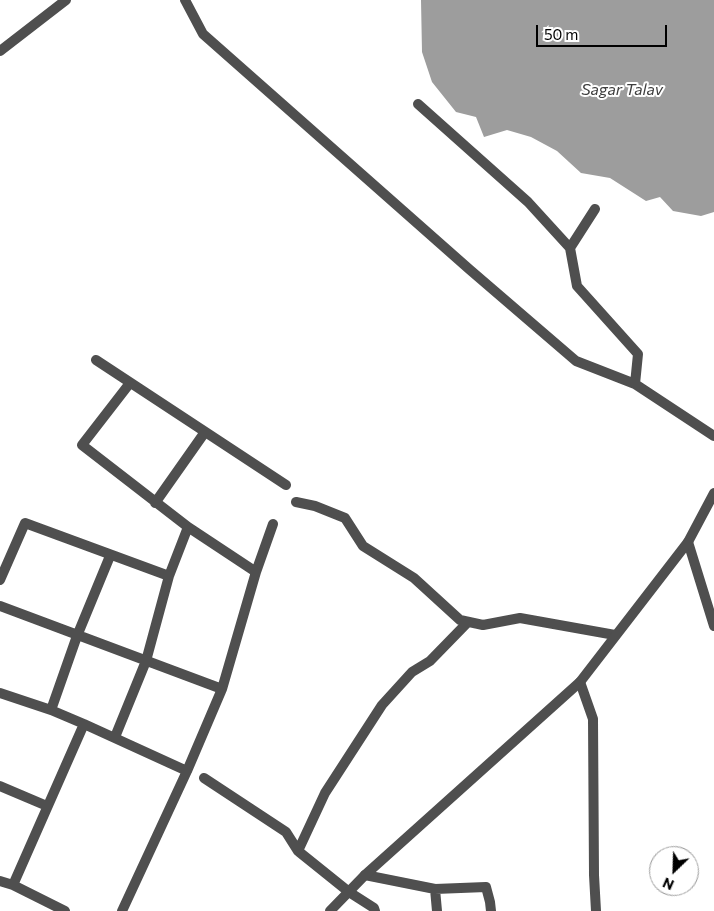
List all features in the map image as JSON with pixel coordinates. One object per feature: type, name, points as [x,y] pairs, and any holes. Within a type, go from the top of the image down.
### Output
[{"type":"street","points":[[0,51],[66,0]]},
{"type":"street","points":[[185,0],[203,34],[576,361],[635,384],[714,436]]},
{"type":"street","points":[[418,104],[528,202],[570,248],[577,286],[638,354],[635,384]]},
{"type":"street","points":[[570,248],[595,208]]},
{"type":"street","points":[[96,360],[286,485]]},
{"type":"street","points":[[130,383],[82,445],[155,503],[256,572]]},
{"type":"street","points":[[155,503],[205,432]]},
{"type":"street","points":[[330,911],[365,875],[580,682],[688,542],[714,493]]},
{"type":"street","points":[[296,502],[315,506],[345,518],[363,546],[414,578],[460,620],[483,625],[520,618],[615,635]]},
{"type":"street","points":[[0,580],[25,523],[110,556],[169,576]]},
{"type":"street","points":[[122,911],[187,771],[222,689],[256,572],[273,524]]},
{"type":"street","points":[[115,737],[146,661],[169,576],[188,527]]},
{"type":"street","points":[[688,542],[714,626]]},
{"type":"street","points":[[51,710],[77,636],[110,556]]},
{"type":"street","points":[[0,606],[222,689]]},
{"type":"street","points":[[298,851],[325,793],[382,704],[412,672],[430,661],[468,622]]},
{"type":"street","points":[[580,682],[592,720],[596,911]]},
{"type":"street","points":[[0,693],[51,710],[115,737],[187,771]]},
{"type":"street","points":[[12,885],[84,724]]},
{"type":"street","points":[[204,778],[286,832],[298,851],[349,892],[374,908],[375,911]]},
{"type":"street","points":[[0,786],[47,806]]},
{"type":"street","points":[[365,875],[435,889],[486,888],[491,911]]},
{"type":"street","points":[[0,881],[65,911]]},
{"type":"street","points":[[435,889],[437,911]]},
{"type":"water","name":"Sagar Talav","points":[[421,0],[714,0],[714,212],[701,216],[673,211],[660,197],[646,201],[610,178],[581,173],[557,151],[531,137],[507,130],[484,137],[476,117],[456,112],[432,82],[422,52]]}]
